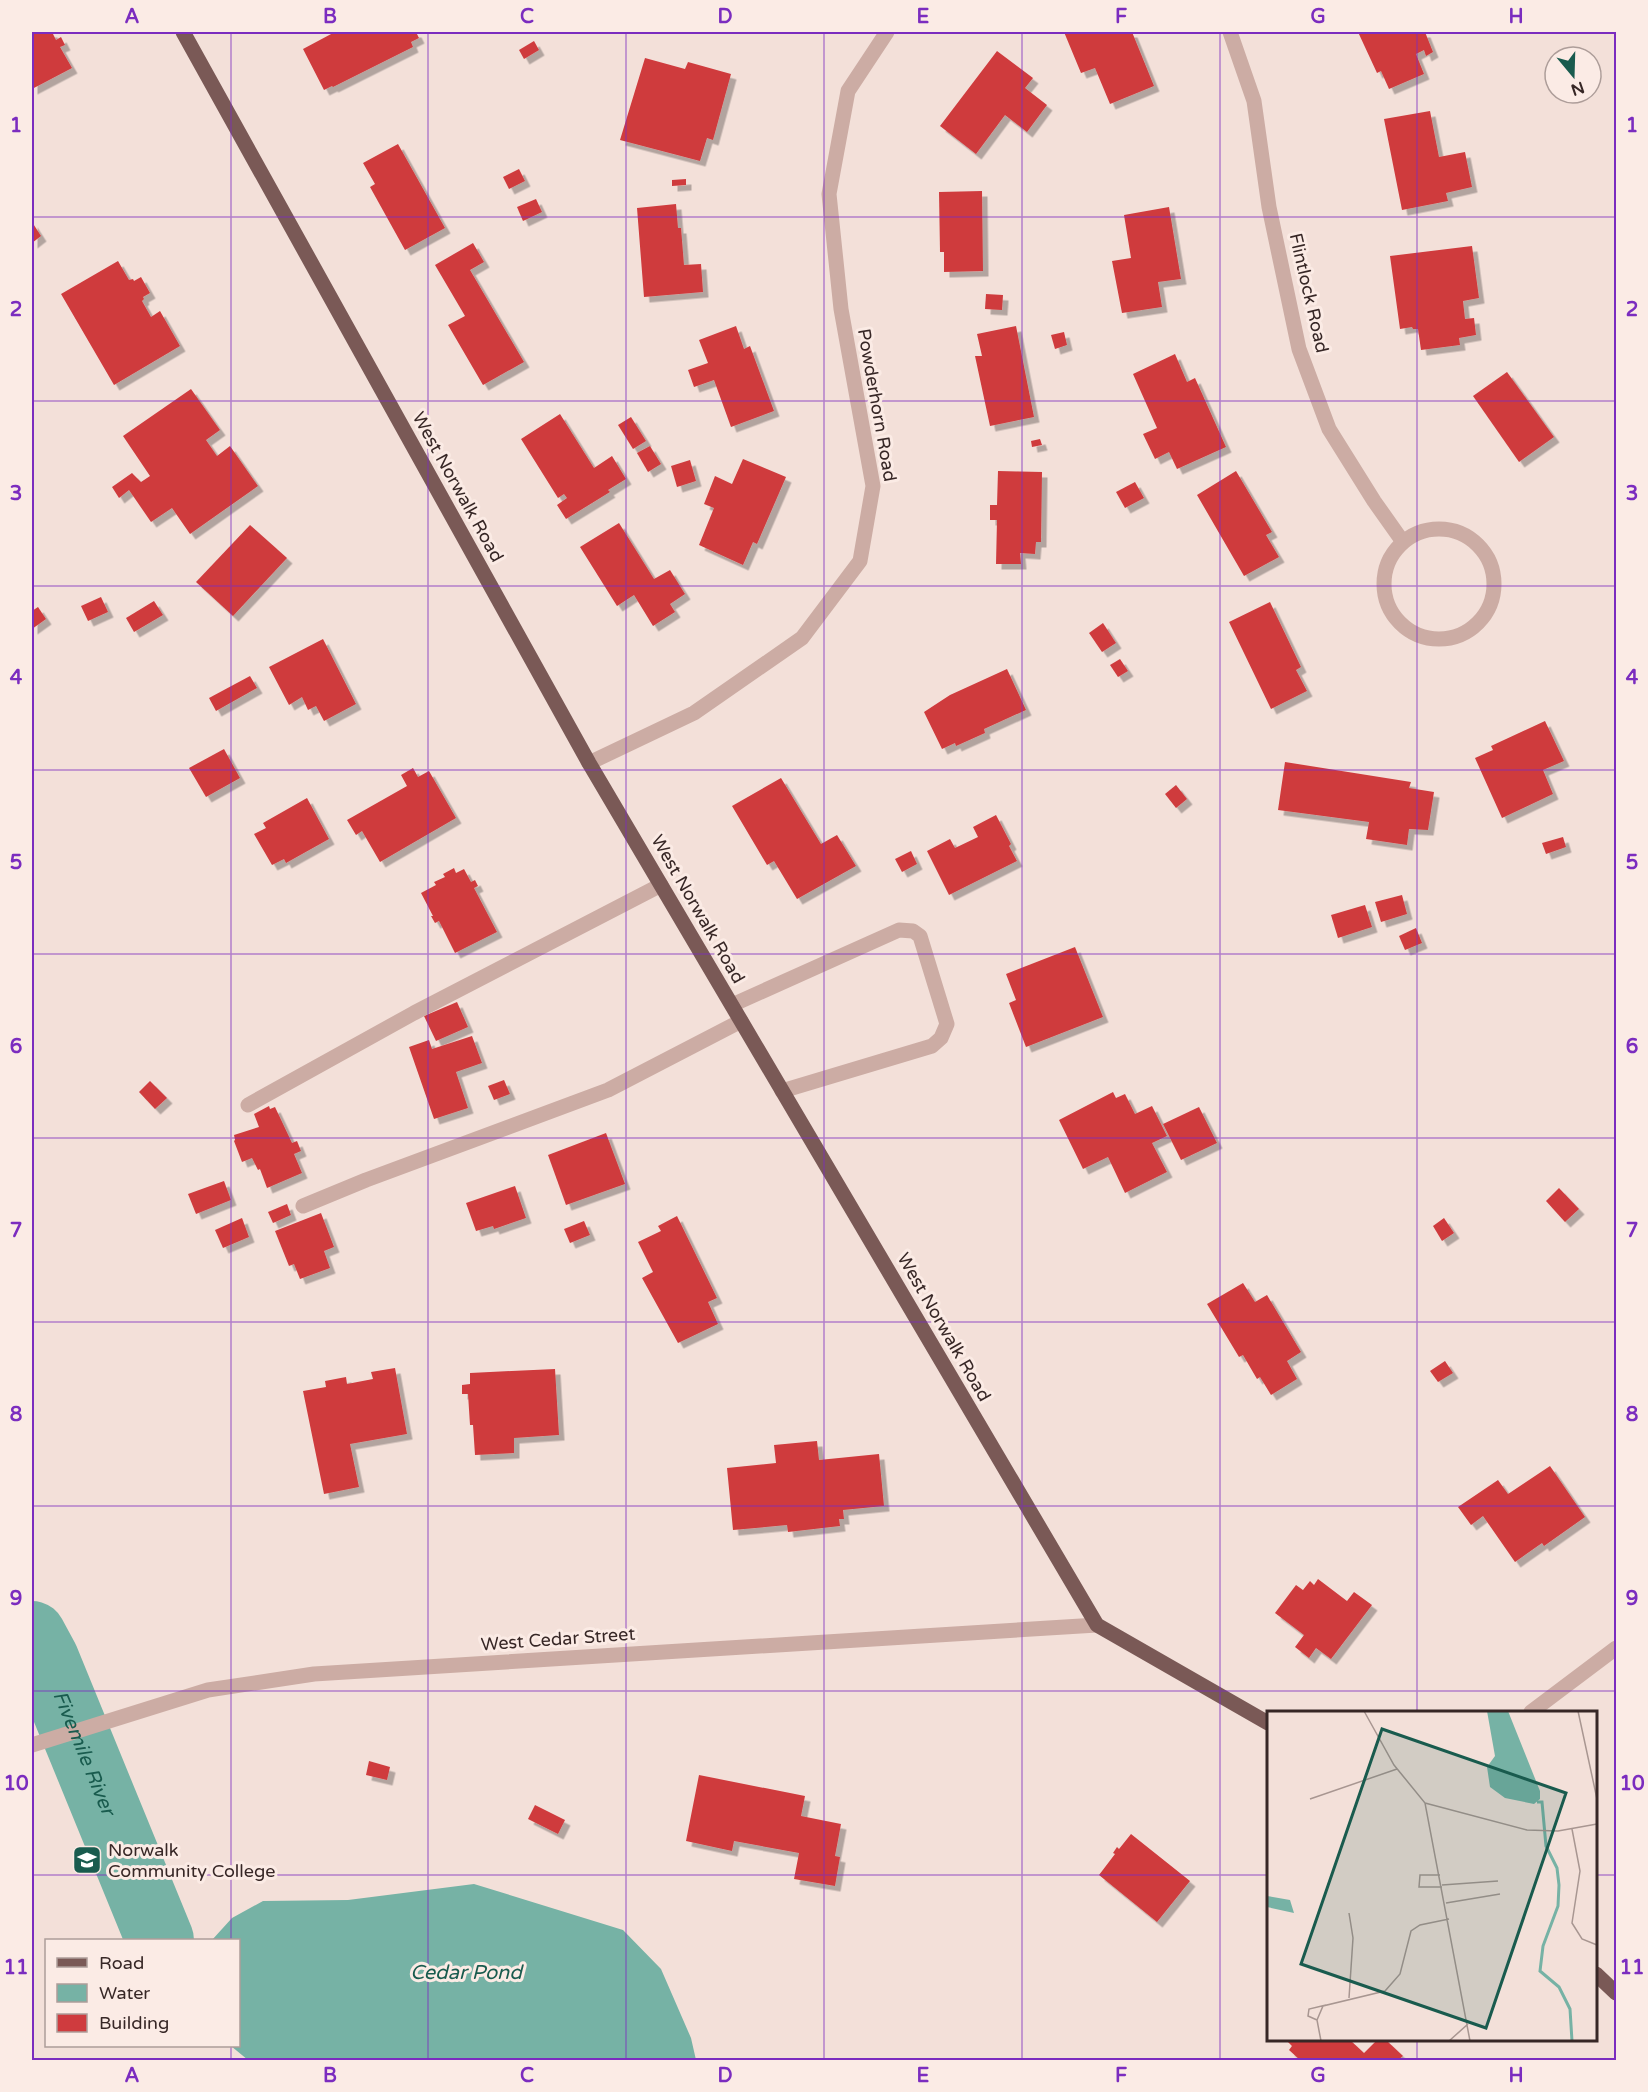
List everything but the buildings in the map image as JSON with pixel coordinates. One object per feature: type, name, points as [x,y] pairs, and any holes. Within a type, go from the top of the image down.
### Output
[{"type":"main road","name":"West Norwalk Road","points":[[183,32],[589,763],[1097,1625],[1267,1722]]},
{"type":"main road","points":[[1597,1975],[1617,1993]]},
{"type":"street","name":"Powderhorn Road","points":[[589,763],[694,713],[802,638],[860,561],[873,486],[841,309],[829,194],[848,91],[887,32]]},
{"type":"street","name":"Flintlock Road","points":[[1230,32],[1254,101],[1269,207],[1299,349],[1329,429],[1403,542]]},
{"type":"street","points":[[1447,530],[1468,538],[1485,554],[1494,575],[1494,586],[1489,608],[1475,626],[1464,634],[1434,640],[1415,634],[1399,623],[1388,606],[1383,587],[1386,567],[1403,542],[1423,531],[1447,530]]},
{"type":"street","points":[[248,1105],[414,1013],[661,885]]},
{"type":"street","points":[[732,1005],[899,930],[913,931],[920,936],[947,1024],[940,1038],[932,1046],[782,1091]]},
{"type":"street","points":[[303,1206],[366,1180],[608,1090],[741,1021]]},
{"type":"street","name":"West Cedar Street","points":[[32,1745],[208,1690],[314,1674],[1097,1625]]},
{"type":"street","points":[[1534,1711],[1617,1648]]},
{"type":"water","name":"Cedar Pond","points":[[474,1884],[623,1930],[661,1969],[691,2038],[696,2060],[248,2060],[232,2047],[240,2047],[240,1939],[213,1939],[232,1918],[263,1901],[348,1900]]},
{"type":"waterway","name":"Fivemile River","points":[[32,1635],[45,1659],[160,1939]]},
{"type":"place","name":"Norwalk Community College","points":[[87,1860]]}]
